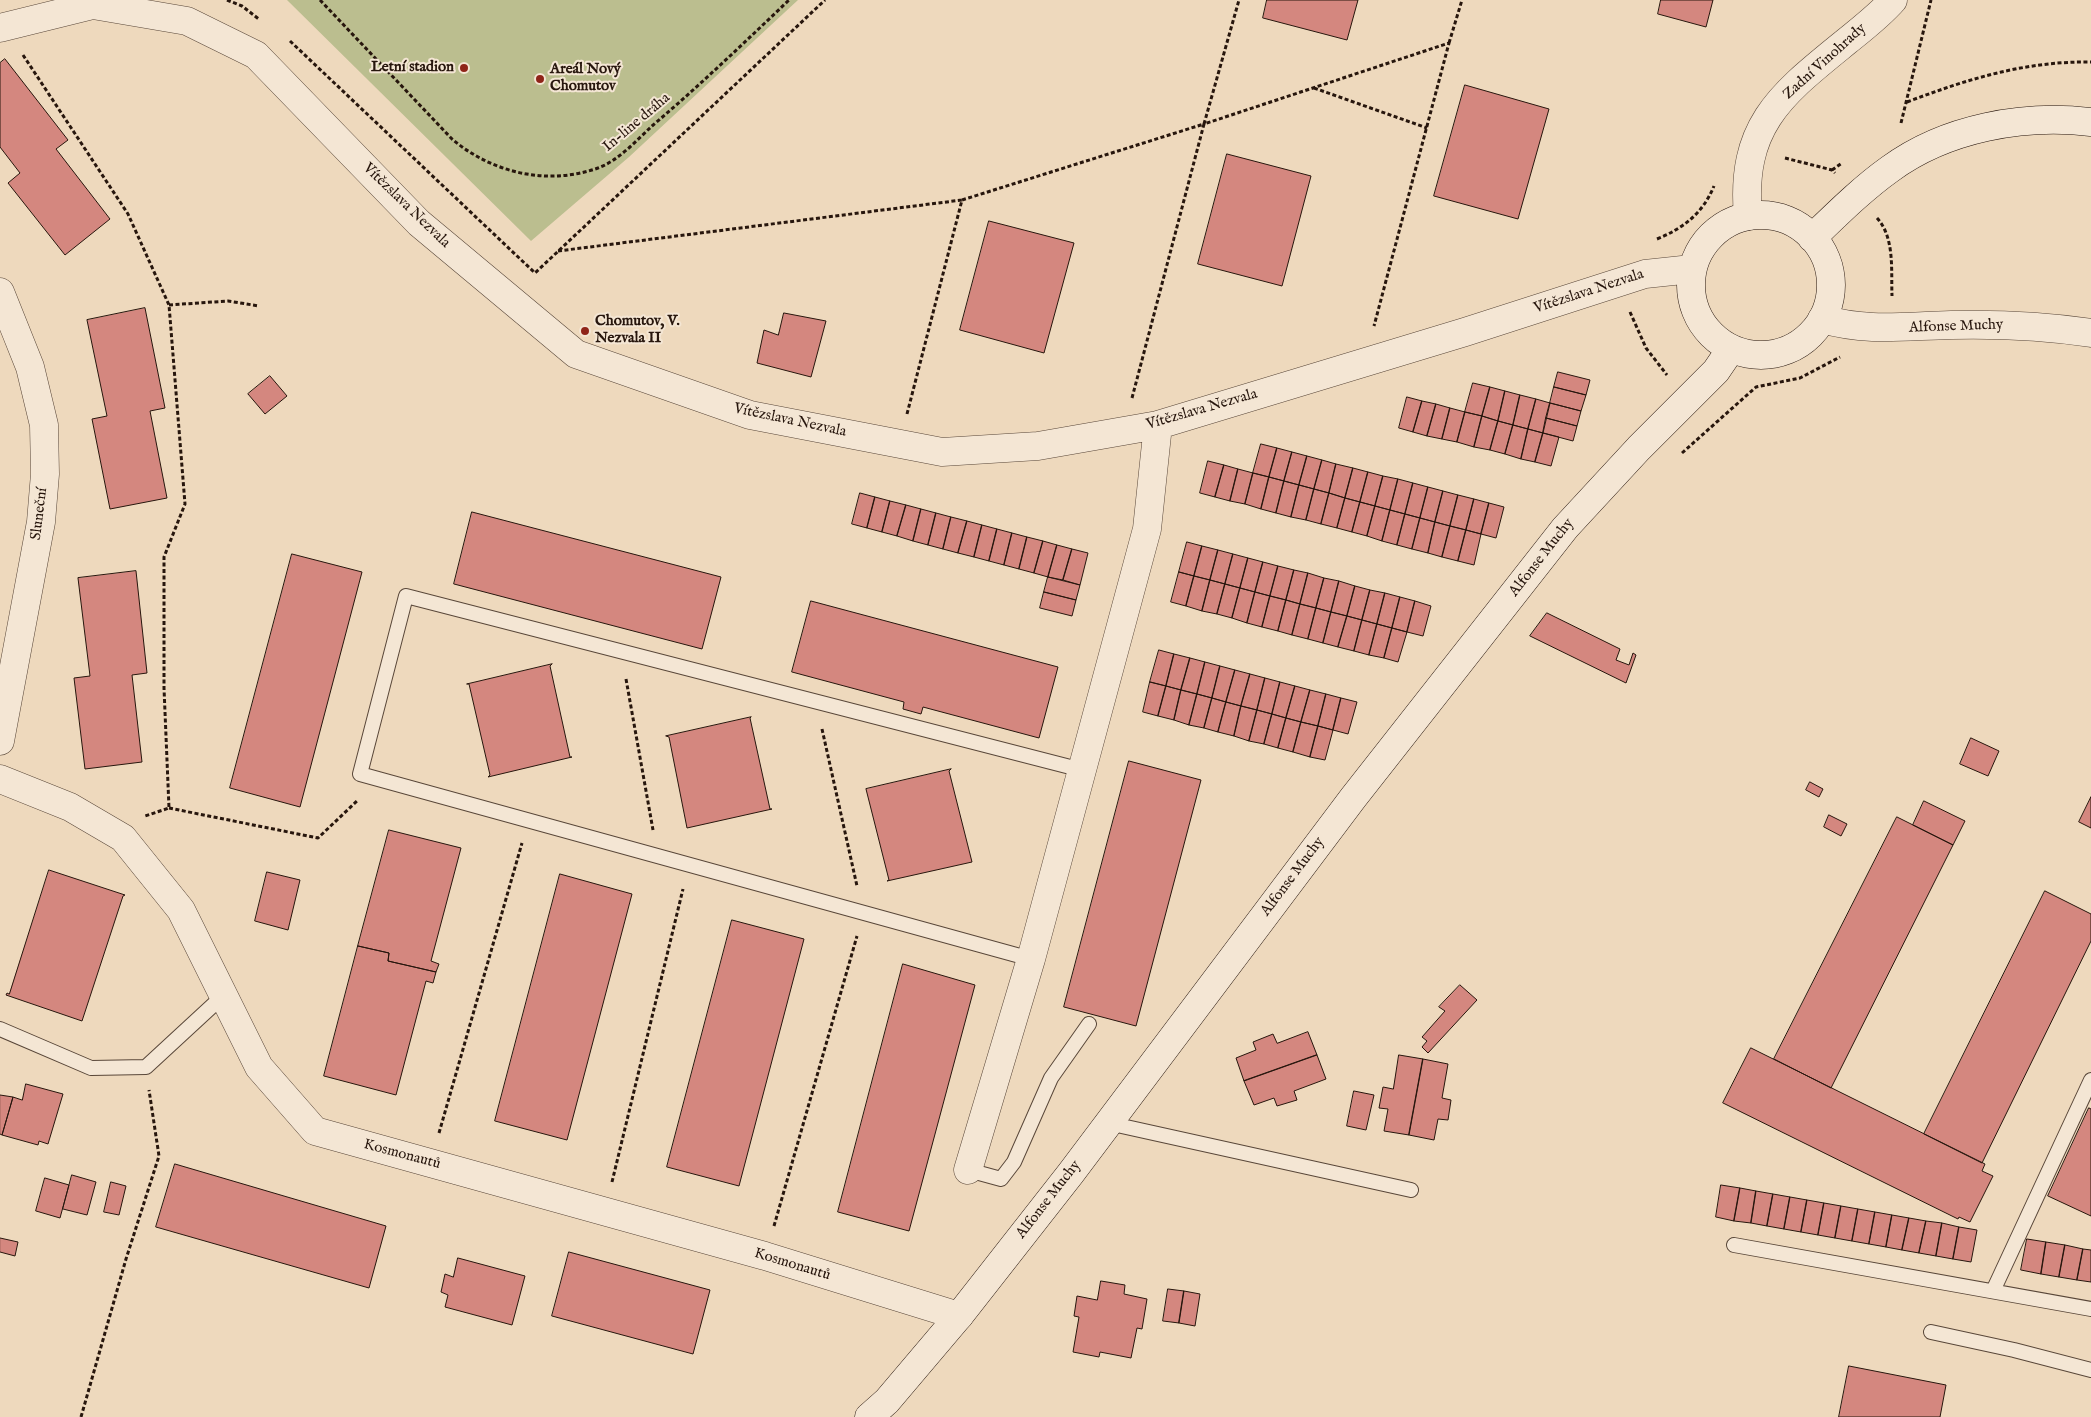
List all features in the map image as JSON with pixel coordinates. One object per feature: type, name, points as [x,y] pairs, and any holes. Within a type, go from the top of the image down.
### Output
[{"type":"street","name":"Zadní Vinohrady","points":[[1748,216],[1746,187],[1752,149],[1761,128],[1774,108],[1810,71],[1883,12],[1893,0]]},
{"type":"street","name":"Vítězslava Nezvala","points":[[0,28],[93,5],[187,21],[256,55],[419,223],[576,354],[750,415],[942,452],[1038,446],[1158,425],[1364,363],[1620,282],[1659,271],[1692,269]]},
{"type":"street","points":[[1812,238],[1856,196],[1891,168],[1948,138],[2011,122],[2043,120],[2091,122]]},
{"type":"street","points":[[1766,215],[1783,219],[1799,226],[1812,238],[1823,252],[1829,268],[1831,285],[1829,303],[1822,319],[1812,334],[1798,345],[1782,352],[1748,355],[1731,349],[1717,341],[1706,330],[1697,316],[1692,301],[1692,269],[1698,253],[1707,240],[1719,229],[1733,220],[1748,216],[1766,215]]},
{"type":"street","name":"Sluneční","points":[[0,292],[30,367],[44,425],[45,474],[41,522],[0,741]]},
{"type":"street","name":"Alfonse Muchy","points":[[1822,319],[1855,327],[1875,329],[1950,325],[2012,326],[2091,334]]},
{"type":"street","name":"Alfonse Muchy","points":[[869,1417],[887,1401],[959,1316],[1108,1123],[1353,798],[1565,528],[1639,448],[1720,366],[1731,349]]},
{"type":"street","points":[[968,1170],[1031,958],[1147,529],[1158,425]]},
{"type":"street","name":"Kosmonautů","points":[[0,779],[70,807],[123,838],[181,910],[259,1067],[315,1130],[765,1256],[959,1316]]},
{"type":"lane","points":[[1031,958],[360,774],[406,596],[1082,770]]},
{"type":"lane","points":[[0,1029],[91,1068],[146,1067],[224,995]]},
{"type":"lane","points":[[968,1170],[1001,1179],[1014,1162],[1051,1078],[1089,1024]]},
{"type":"lane","points":[[1993,1291],[2091,1080]]},
{"type":"lane","points":[[1108,1123],[1410,1190]]},
{"type":"lane","points":[[1734,1245],[2091,1309]]},
{"type":"lane","points":[[1931,1332],[2014,1350],[2091,1370]]},
{"type":"path","points":[[227,0],[242,6],[266,24]]},
{"type":"path","name":"In-line dráha","points":[[320,0],[452,139],[468,152],[494,167],[526,175],[561,175],[599,168],[623,152],[688,95],[790,0]]},
{"type":"path","points":[[282,35],[297,47],[535,273],[826,0]]},
{"type":"path","points":[[1124,430],[1204,124],[1239,0]]},
{"type":"path","points":[[1364,363],[1462,0]]},
{"type":"path","points":[[1894,128],[1901,123],[1931,0]]},
{"type":"path","points":[[0,28],[16,44],[128,214],[169,305],[185,504],[164,557],[164,688],[169,808]]},
{"type":"path","points":[[558,251],[962,200],[1204,124],[1449,43]]},
{"type":"path","points":[[1906,102],[1966,80],[1999,71],[2032,65],[2091,62]]},
{"type":"path","points":[[1314,88],[1427,128]]},
{"type":"path","points":[[1832,170],[1848,160]]},
{"type":"path","points":[[1649,242],[1674,232],[1689,222],[1702,209],[1716,182]]},
{"type":"path","points":[[899,444],[962,200]]},
{"type":"path","points":[[1620,282],[1630,315],[1656,364],[1714,424]]},
{"type":"path","points":[[169,305],[228,301],[259,306]]},
{"type":"path","points":[[1680,455],[1756,387],[1800,378],[1826,363],[1848,356]]},
{"type":"path","points":[[621,651],[658,856]]},
{"type":"path","points":[[765,1256],[863,913],[815,702]]},
{"type":"path","points":[[106,828],[169,808],[318,838],[379,780]]},
{"type":"path","points":[[431,1163],[529,821]]},
{"type":"path","points":[[605,1211],[689,864]]},
{"type":"path","points":[[81,1417],[126,1259],[159,1156],[146,1067]]},
{"type":"green space","name":"Areál Nový Chomutov","points":[[287,0],[798,0],[629,157],[531,241]]},
{"type":"building","points":[[1267,0],[1358,0],[1347,40],[1263,18]]},
{"type":"building","points":[[1661,0],[1713,0],[1706,27],[1658,14]]},
{"type":"building","points":[[5,59],[68,140],[56,149],[110,219],[65,255],[8,183],[20,173],[0,147],[0,63]]},
{"type":"building","points":[[1465,85],[1549,109],[1518,219],[1434,196]]},
{"type":"building","points":[[1227,154],[1311,176],[1282,286],[1198,264]]},
{"type":"building","points":[[989,221],[1074,243],[1044,353],[960,330]]},
{"type":"building","points":[[145,308],[165,408],[150,411],[167,498],[110,509],[92,419],[107,416],[87,320]]},
{"type":"building","points":[[784,313],[826,321],[811,377],[757,363],[764,330],[778,335]]},
{"type":"building","points":[[1558,372],[1590,380],[1586,395],[1554,387]]},
{"type":"building","points":[[270,376],[287,396],[265,414],[248,394]]},
{"type":"building","points":[[1473,383],[1490,387],[1482,416],[1465,412]]},
{"type":"building","points":[[1490,387],[1505,391],[1498,421],[1482,416]]},
{"type":"building","points":[[1554,387],[1586,395],[1581,411],[1550,403]]},
{"type":"building","points":[[1505,391],[1520,395],[1513,425],[1498,421]]},
{"type":"building","points":[[1520,395],[1536,399],[1528,429],[1513,425]]},
{"type":"building","points":[[1407,397],[1422,401],[1413,432],[1399,428]]},
{"type":"building","points":[[1536,399],[1550,403],[1543,433],[1528,429]]},
{"type":"building","points":[[1422,401],[1436,404],[1427,436],[1413,432]]},
{"type":"building","points":[[1550,403],[1581,411],[1577,426],[1546,418]]},
{"type":"building","points":[[1436,404],[1450,408],[1442,439],[1427,436]]},
{"type":"building","points":[[1450,408],[1465,412],[1457,442],[1442,439]]},
{"type":"building","points":[[1465,412],[1482,416],[1474,447],[1457,442]]},
{"type":"building","points":[[1482,416],[1498,421],[1490,450],[1474,447]]},
{"type":"building","points":[[1546,418],[1577,426],[1573,441],[1543,433]]},
{"type":"building","points":[[1498,421],[1513,425],[1505,454],[1490,450]]},
{"type":"building","points":[[1513,425],[1528,429],[1521,459],[1505,454]]},
{"type":"building","points":[[1528,429],[1543,433],[1535,462],[1521,459]]},
{"type":"building","points":[[1543,433],[1559,437],[1551,466],[1535,462]]},
{"type":"building","points":[[1261,444],[1277,448],[1269,477],[1253,473]]},
{"type":"building","points":[[1277,448],[1292,452],[1284,481],[1269,477]]},
{"type":"building","points":[[1292,452],[1307,456],[1299,485],[1284,481]]},
{"type":"building","points":[[1307,456],[1322,460],[1314,489],[1299,485]]},
{"type":"building","points":[[1322,460],[1336,464],[1329,493],[1314,489]]},
{"type":"building","points":[[1208,461],[1224,465],[1215,497],[1200,493]]},
{"type":"building","points":[[1336,464],[1353,468],[1345,498],[1329,493]]},
{"type":"building","points":[[1224,465],[1238,469],[1230,501],[1215,497]]},
{"type":"building","points":[[1353,468],[1368,472],[1360,502],[1345,498]]},
{"type":"building","points":[[1238,469],[1253,473],[1245,504],[1230,501]]},
{"type":"building","points":[[1368,472],[1383,476],[1375,506],[1360,502]]},
{"type":"building","points":[[1253,473],[1269,477],[1261,509],[1245,504]]},
{"type":"building","points":[[1383,476],[1398,479],[1390,510],[1375,506]]},
{"type":"building","points":[[1269,477],[1284,481],[1276,513],[1261,509]]},
{"type":"building","points":[[1398,479],[1413,483],[1405,514],[1390,510]]},
{"type":"building","points":[[1284,481],[1299,485],[1291,517],[1276,513]]},
{"type":"building","points":[[1413,483],[1428,487],[1420,518],[1405,514]]},
{"type":"building","points":[[1299,485],[1314,489],[1306,520],[1291,517]]},
{"type":"building","points":[[1428,487],[1443,491],[1435,522],[1420,518]]},
{"type":"building","points":[[1314,489],[1329,493],[1321,524],[1306,520]]},
{"type":"building","points":[[1443,491],[1458,495],[1450,526],[1435,522]]},
{"type":"building","points":[[860,493],[875,497],[867,528],[852,524]]},
{"type":"building","points":[[1329,493],[1345,498],[1337,528],[1321,524]]},
{"type":"building","points":[[1458,495],[1474,499],[1466,530],[1450,526]]},
{"type":"building","points":[[875,497],[890,501],[882,532],[867,528]]},
{"type":"building","points":[[1345,498],[1360,502],[1352,532],[1337,528]]},
{"type":"building","points":[[1474,499],[1489,503],[1481,534],[1466,530]]},
{"type":"building","points":[[890,501],[906,505],[897,536],[882,532]]},
{"type":"building","points":[[1360,502],[1375,506],[1367,536],[1352,532]]},
{"type":"building","points":[[1489,503],[1504,507],[1496,538],[1481,534]]},
{"type":"building","points":[[906,505],[921,509],[913,541],[897,536]]},
{"type":"building","points":[[1375,506],[1390,510],[1382,541],[1367,536]]},
{"type":"building","points":[[921,509],[936,513],[928,545],[913,541]]},
{"type":"building","points":[[1390,510],[1405,514],[1397,545],[1382,541]]},
{"type":"building","points":[[472,512],[721,577],[702,649],[454,584]]},
{"type":"building","points":[[936,513],[951,517],[943,549],[928,545]]},
{"type":"building","points":[[1405,514],[1420,518],[1412,549],[1397,545]]},
{"type":"building","points":[[951,517],[967,521],[958,553],[943,549]]},
{"type":"building","points":[[1420,518],[1435,522],[1428,553],[1412,549]]},
{"type":"building","points":[[967,521],[982,525],[974,557],[958,553]]},
{"type":"building","points":[[1435,522],[1450,526],[1442,557],[1428,553]]},
{"type":"building","points":[[982,525],[997,529],[989,561],[974,557]]},
{"type":"building","points":[[1450,526],[1466,530],[1458,561],[1442,557]]},
{"type":"building","points":[[997,529],[1012,533],[1004,565],[989,561]]},
{"type":"building","points":[[1466,530],[1481,534],[1474,565],[1458,561]]},
{"type":"building","points":[[1012,533],[1027,537],[1019,569],[1004,565]]},
{"type":"building","points":[[1027,537],[1043,541],[1034,573],[1019,569]]},
{"type":"building","points":[[1043,541],[1057,545],[1048,577],[1034,573]]},
{"type":"building","points":[[1187,542],[1202,546],[1194,576],[1179,572]]},
{"type":"building","points":[[1057,545],[1072,549],[1063,580],[1048,577]]},
{"type":"building","points":[[1202,546],[1218,550],[1210,580],[1194,576]]},
{"type":"building","points":[[1072,549],[1088,553],[1080,585],[1063,580]]},
{"type":"building","points":[[1218,550],[1233,554],[1225,584],[1210,580]]},
{"type":"building","points":[[292,554],[362,572],[300,807],[230,788]]},
{"type":"building","points":[[1233,554],[1248,558],[1240,588],[1225,584]]},
{"type":"building","points":[[1248,558],[1263,562],[1255,592],[1240,588]]},
{"type":"building","points":[[1263,562],[1278,566],[1270,596],[1255,592]]},
{"type":"building","points":[[1278,566],[1294,570],[1286,600],[1270,596]]},
{"type":"building","points":[[1294,570],[1308,573],[1300,604],[1286,600]]},
{"type":"building","points":[[136,571],[147,673],[132,675],[142,762],[85,769],[74,678],[90,676],[78,578]]},
{"type":"building","points":[[1179,572],[1194,576],[1186,606],[1171,602]]},
{"type":"building","points":[[1308,573],[1324,578],[1316,608],[1300,604]]},
{"type":"building","points":[[1194,576],[1210,580],[1202,611],[1186,606]]},
{"type":"building","points":[[1048,577],[1080,585],[1076,600],[1044,592]]},
{"type":"building","points":[[1324,578],[1339,581],[1331,612],[1316,608]]},
{"type":"building","points":[[1210,580],[1225,584],[1217,614],[1202,611]]},
{"type":"building","points":[[1339,581],[1355,586],[1347,616],[1331,612]]},
{"type":"building","points":[[1225,584],[1240,588],[1232,618],[1217,614]]},
{"type":"building","points":[[1355,586],[1370,590],[1362,620],[1347,616]]},
{"type":"building","points":[[1240,588],[1255,592],[1247,623],[1232,618]]},
{"type":"building","points":[[1370,590],[1385,593],[1377,624],[1362,620]]},
{"type":"building","points":[[1044,592],[1076,600],[1072,616],[1040,608]]},
{"type":"building","points":[[1255,592],[1270,596],[1262,627],[1247,623]]},
{"type":"building","points":[[1385,593],[1400,597],[1392,628],[1377,624]]},
{"type":"building","points":[[1270,596],[1286,600],[1278,631],[1262,627]]},
{"type":"building","points":[[1400,597],[1415,601],[1407,632],[1392,628]]},
{"type":"building","points":[[1286,600],[1300,604],[1292,635],[1278,631]]},
{"type":"building","points":[[811,601],[1058,667],[1039,738],[923,707],[921,714],[903,709],[904,702],[792,672]]},
{"type":"building","points":[[1415,601],[1431,606],[1423,636],[1407,632]]},
{"type":"building","points":[[1300,604],[1316,608],[1308,639],[1292,635]]},
{"type":"building","points":[[1316,608],[1331,612],[1323,643],[1308,639]]},
{"type":"building","points":[[1331,612],[1347,616],[1338,647],[1323,643]]},
{"type":"building","points":[[1547,613],[1620,649],[1616,660],[1629,665],[1633,653],[1636,655],[1626,683],[1530,636]]},
{"type":"building","points":[[1347,616],[1362,620],[1354,651],[1338,647]]},
{"type":"building","points":[[1362,620],[1377,624],[1369,655],[1354,651]]},
{"type":"building","points":[[1377,624],[1392,628],[1384,658],[1369,655]]},
{"type":"building","points":[[1392,628],[1407,632],[1398,662],[1384,658]]},
{"type":"building","points":[[1159,650],[1174,654],[1166,686],[1150,682]]},
{"type":"building","points":[[1174,654],[1190,658],[1181,690],[1166,686]]},
{"type":"building","points":[[1190,658],[1205,662],[1197,694],[1181,690]]},
{"type":"building","points":[[1205,662],[1220,666],[1212,698],[1197,694]]},
{"type":"building","points":[[552,664],[550,666],[570,757],[572,757],[488,777],[490,775],[469,684],[467,684]]},
{"type":"building","points":[[1220,666],[1235,670],[1226,702],[1212,698]]},
{"type":"building","points":[[1235,670],[1250,674],[1241,706],[1226,702]]},
{"type":"building","points":[[1250,674],[1265,678],[1257,710],[1241,706]]},
{"type":"building","points":[[1265,678],[1280,682],[1272,714],[1257,710]]},
{"type":"building","points":[[1150,682],[1166,686],[1158,716],[1143,712]]},
{"type":"building","points":[[1280,682],[1295,686],[1286,718],[1272,714]]},
{"type":"building","points":[[1166,686],[1181,690],[1174,720],[1158,716]]},
{"type":"building","points":[[1295,686],[1310,690],[1301,722],[1286,718]]},
{"type":"building","points":[[1181,690],[1197,694],[1189,725],[1174,720]]},
{"type":"building","points":[[1310,690],[1326,694],[1318,726],[1301,722]]},
{"type":"building","points":[[1197,694],[1212,698],[1204,728],[1189,725]]},
{"type":"building","points":[[1326,694],[1341,698],[1333,730],[1318,726]]},
{"type":"building","points":[[1212,698],[1226,702],[1218,732],[1204,728]]},
{"type":"building","points":[[1341,698],[1357,702],[1348,734],[1333,730]]},
{"type":"building","points":[[1226,702],[1241,706],[1234,736],[1218,732]]},
{"type":"building","points":[[1241,706],[1257,710],[1249,741],[1234,736]]},
{"type":"building","points":[[1257,710],[1272,714],[1264,744],[1249,741]]},
{"type":"building","points":[[1272,714],[1286,718],[1278,748],[1264,744]]},
{"type":"building","points":[[751,717],[770,809],[772,809],[687,828],[669,737],[666,736]]},
{"type":"building","points":[[1286,718],[1301,722],[1293,752],[1278,748]]},
{"type":"building","points":[[1301,722],[1318,726],[1310,757],[1293,752]]},
{"type":"building","points":[[1318,726],[1333,730],[1325,760],[1310,757]]},
{"type":"building","points":[[1971,738],[1999,751],[1988,776],[1960,764]]},
{"type":"building","points":[[1129,761],[1201,780],[1136,1026],[1064,1007]]},
{"type":"building","points":[[951,769],[949,771],[972,862],[887,881],[889,880],[866,789]]},
{"type":"building","points":[[1810,782],[1823,789],[1819,797],[1806,790]]},
{"type":"building","points":[[2091,797],[2091,828],[2079,822]]},
{"type":"building","points":[[1924,801],[1965,821],[1953,845],[1913,825]]},
{"type":"building","points":[[1829,815],[1847,824],[1841,836],[1824,827]]},
{"type":"building","points":[[1897,817],[1953,845],[1831,1088],[1774,1059]]},
{"type":"building","points":[[389,830],[461,848],[431,961],[439,964],[436,972],[388,961],[389,953],[358,946]]},
{"type":"building","points":[[49,870],[125,895],[123,896],[82,1021],[6,995],[7,993],[9,994]]},
{"type":"building","points":[[267,872],[300,880],[288,930],[255,921]]},
{"type":"building","points":[[560,874],[632,894],[567,1140],[495,1121]]},
{"type":"building","points":[[2045,891],[2091,914],[2091,941],[1982,1163],[1924,1134]]},
{"type":"building","points":[[732,920],[804,939],[739,1186],[667,1167]]},
{"type":"building","points":[[358,946],[389,953],[388,961],[436,972],[433,983],[426,981],[396,1095],[324,1076]]},
{"type":"building","points":[[903,964],[975,985],[909,1231],[838,1212]]},
{"type":"building","points":[[1460,985],[1477,1000],[1428,1053],[1422,1047],[1427,1041],[1422,1037],[1445,1011],[1439,1007]]},
{"type":"building","points":[[1308,1032],[1317,1055],[1244,1081],[1236,1058],[1256,1050],[1253,1042],[1273,1034],[1277,1043]]},
{"type":"building","points":[[1751,1048],[1985,1164],[1982,1171],[1993,1176],[1970,1222],[1959,1217],[1958,1219],[1723,1103]]},
{"type":"building","points":[[1317,1055],[1326,1079],[1294,1091],[1297,1100],[1277,1106],[1274,1098],[1254,1105],[1244,1081]]},
{"type":"building","points":[[1399,1055],[1423,1059],[1409,1135],[1384,1131],[1388,1109],[1379,1108],[1383,1087],[1393,1089]]},
{"type":"building","points":[[1423,1059],[1448,1064],[1442,1098],[1451,1100],[1448,1120],[1438,1119],[1434,1140],[1409,1135]]},
{"type":"building","points":[[26,1084],[63,1094],[48,1144],[39,1141],[38,1145],[2,1135],[13,1097],[22,1100]]},
{"type":"building","points":[[1354,1091],[1374,1095],[1366,1130],[1347,1126]]},
{"type":"building","points":[[0,1095],[13,1097],[2,1135],[0,1134]]},
{"type":"building","points":[[2089,1108],[2091,1109],[2091,1216],[2048,1196]]},
{"type":"building","points":[[175,1164],[386,1226],[369,1288],[156,1227]]},
{"type":"building","points":[[72,1175],[96,1182],[87,1215],[63,1209]]},
{"type":"building","points":[[45,1178],[69,1185],[60,1218],[36,1211]]},
{"type":"building","points":[[111,1182],[126,1186],[119,1215],[104,1212]]},
{"type":"building","points":[[1721,1185],[1740,1188],[1734,1221],[1716,1217]]},
{"type":"building","points":[[1740,1188],[1756,1191],[1751,1223],[1734,1221]]},
{"type":"building","points":[[1756,1191],[1773,1194],[1767,1226],[1751,1223]]},
{"type":"building","points":[[1773,1194],[1790,1197],[1784,1229],[1767,1226]]},
{"type":"building","points":[[1790,1197],[1807,1200],[1801,1232],[1784,1229]]},
{"type":"building","points":[[1807,1200],[1824,1203],[1818,1235],[1801,1232]]},
{"type":"building","points":[[1824,1203],[1841,1206],[1835,1238],[1818,1235]]},
{"type":"building","points":[[1841,1206],[1858,1209],[1852,1241],[1835,1238]]},
{"type":"building","points":[[1858,1209],[1875,1212],[1869,1244],[1852,1241]]},
{"type":"building","points":[[1875,1212],[1892,1215],[1886,1247],[1869,1244]]},
{"type":"building","points":[[1892,1215],[1909,1218],[1902,1250],[1886,1247]]},
{"type":"building","points":[[1909,1218],[1926,1221],[1919,1253],[1902,1250]]},
{"type":"building","points":[[1926,1221],[1942,1223],[1936,1256],[1919,1253]]},
{"type":"building","points":[[1942,1223],[1959,1227],[1953,1259],[1936,1256]]},
{"type":"building","points":[[1959,1227],[1977,1230],[1971,1262],[1953,1259]]},
{"type":"building","points":[[0,1238],[18,1242],[15,1256],[0,1252]]},
{"type":"building","points":[[2027,1239],[2046,1242],[2041,1274],[2021,1270]]},
{"type":"building","points":[[2046,1242],[2065,1245],[2059,1277],[2041,1274]]},
{"type":"building","points":[[2065,1245],[2083,1249],[2077,1280],[2059,1277]]},
{"type":"building","points":[[2083,1249],[2091,1250],[2091,1282],[2077,1280]]},
{"type":"building","points":[[569,1252],[710,1290],[693,1354],[552,1316]]},
{"type":"building","points":[[458,1258],[525,1276],[512,1325],[445,1307],[448,1295],[441,1292],[445,1274],[453,1277]]},
{"type":"building","points":[[1101,1281],[1125,1285],[1124,1294],[1147,1299],[1142,1329],[1137,1328],[1131,1358],[1100,1352],[1099,1357],[1073,1352],[1079,1317],[1074,1316],[1077,1296],[1097,1300]]},
{"type":"building","points":[[1168,1289],[1184,1291],[1179,1323],[1163,1321]]},
{"type":"building","points":[[1184,1291],[1200,1294],[1195,1326],[1179,1323]]},
{"type":"building","points":[[1849,1366],[1946,1385],[1940,1417],[1839,1417]]},
{"type":"place","name":"Letní stadion","points":[[464,68]]},
{"type":"place","name":"Areál Nový Chomutov","points":[[540,79]]},
{"type":"place","name":"Chomutov, V. Nezvala II","points":[[585,331]]}]
